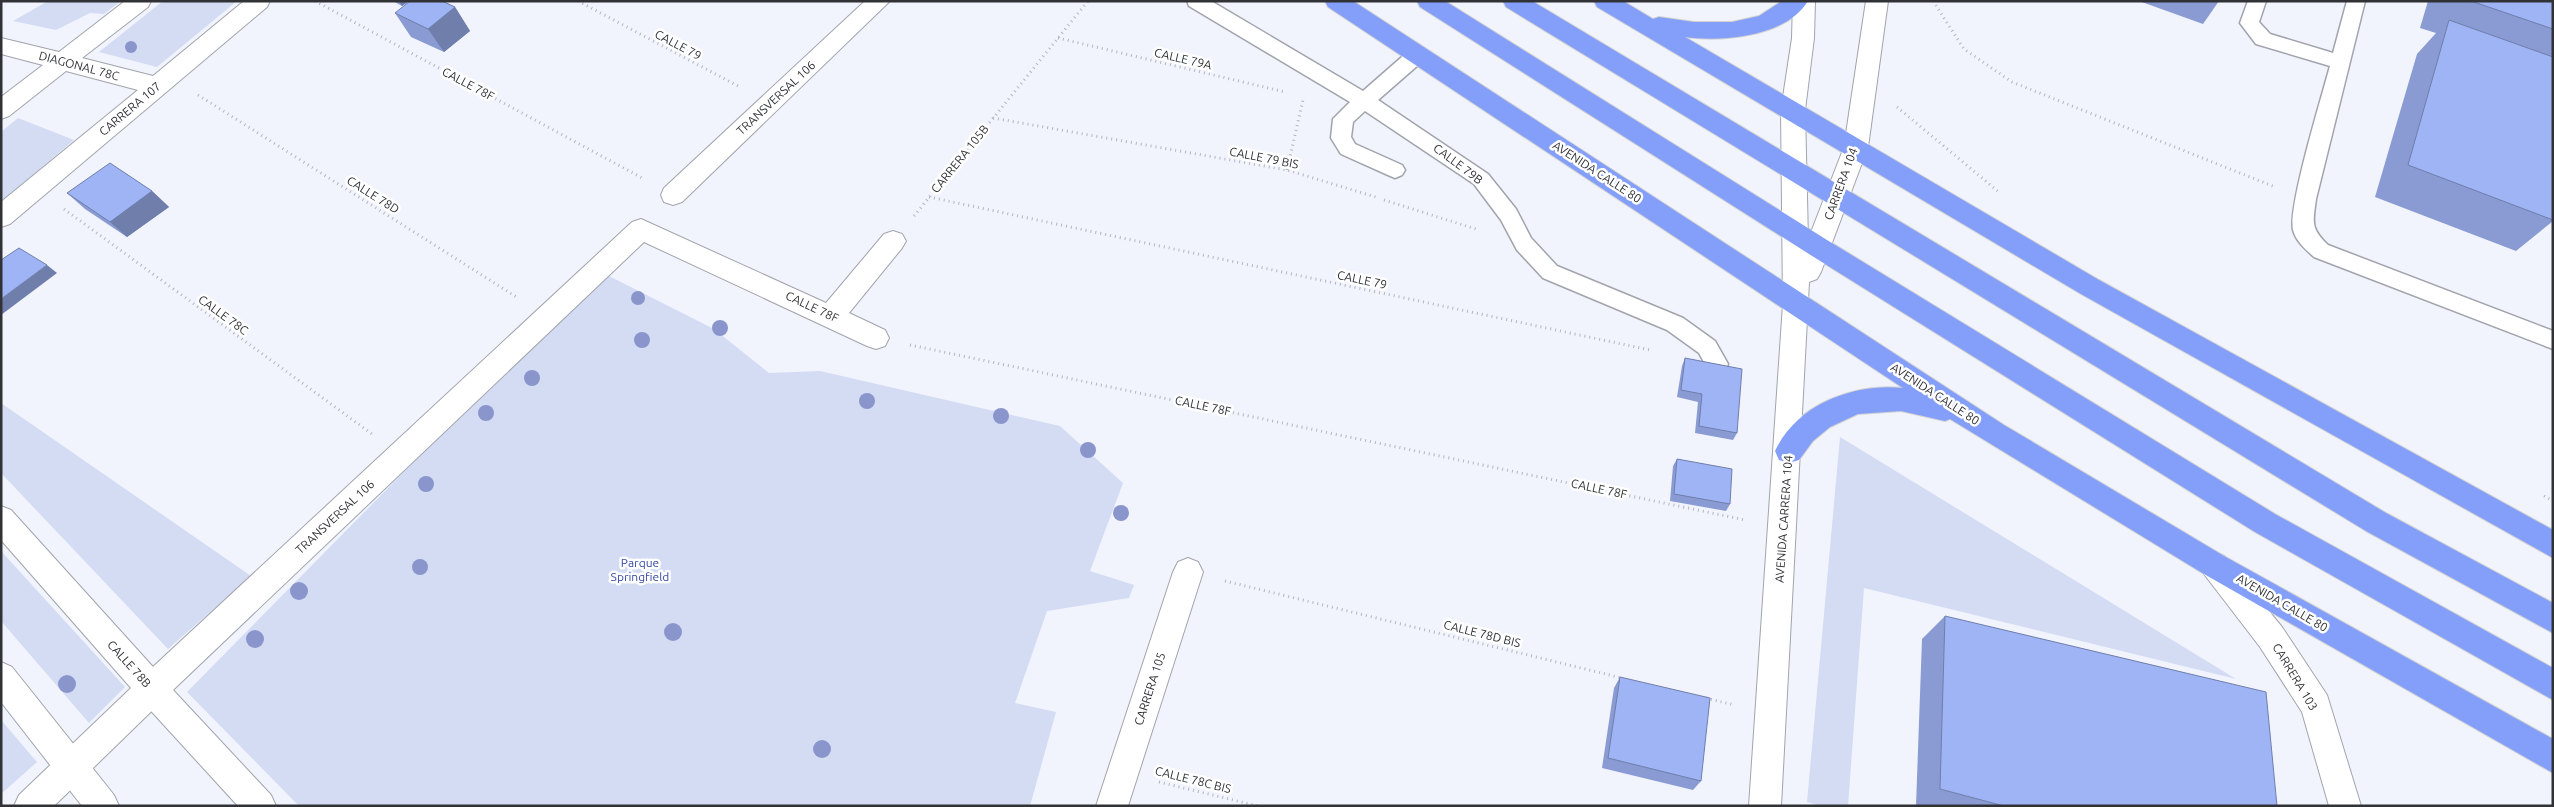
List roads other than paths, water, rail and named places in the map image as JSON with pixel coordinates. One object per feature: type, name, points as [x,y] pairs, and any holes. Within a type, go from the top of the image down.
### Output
[{"type":"highway","name":"AVENIDA CALLE 80","points":[[1336,1],[1994,433],[2214,565],[2553,758]]},
{"type":"highway","points":[[1428,1],[1806,239],[2265,523],[2553,685]]},
{"type":"highway","points":[[1514,1],[2376,522],[2553,618]]},
{"type":"highway","points":[[1615,7],[1660,26],[1699,32],[1737,30],[1770,20],[1790,8],[1797,1]]},
{"type":"highway","points":[[1615,7],[1856,147],[2098,292],[2553,545]]},
{"type":"highway","points":[[1789,451],[1798,436],[1811,423],[1827,413],[1864,400],[1896,399],[1930,404],[1963,415],[1994,433]]},
{"type":"street","points":[[1,110],[140,1]]},
{"type":"street","name":"CARRERA 107","points":[[1,217],[259,1]]},
{"type":"street","name":"TRANSVERSAL 106","points":[[673,195],[879,1]]},
{"type":"street","name":"CARRERA 104","points":[[1796,304],[1806,239],[1793,170],[1793,110],[1803,38],[1804,1]]},
{"type":"street","name":"CARRERA 104","points":[[1806,239],[1838,196],[1856,147],[1877,1]]},
{"type":"street","name":"DIAGONAL 78C","points":[[1,46],[157,86]]},
{"type":"street","name":"TRANSVERSAL 106","points":[[30,806],[641,229]]},
{"type":"street","name":"CALLE 78F","points":[[641,229],[876,338]]},
{"type":"street","points":[[831,316],[893,241]]},
{"type":"street","name":"AVENIDA CARRERA 104","points":[[1764,806],[1789,451],[1796,304]]},
{"type":"street","name":"CALLE 78B","points":[[1,520],[152,689],[260,806]]},
{"type":"street","name":"CARRERA 103","points":[[2214,565],[2271,637],[2316,706],[2345,806]]},
{"type":"street","name":"CARRERA 105","points":[[1112,806],[1188,572]]},
{"type":"street","points":[[1,677],[104,806]]},
{"type":"lane","name":"CALLE 79B","points":[[1196,1],[1391,117],[1481,179],[1509,216],[1524,244],[1550,272],[1675,324],[1707,347],[1717,364]]},
{"type":"lane","points":[[2257,1],[2249,23],[2264,39],[2340,62]]},
{"type":"lane","points":[[2356,1],[2306,199],[2302,229],[2309,240],[2321,251],[2553,340]]},
{"type":"lane","points":[[1395,170],[1348,149],[1341,138],[1343,119],[1362,100],[1418,54]]},
{"type":"park label","name":"Parque Springfield","points":[[640,570]]}]
